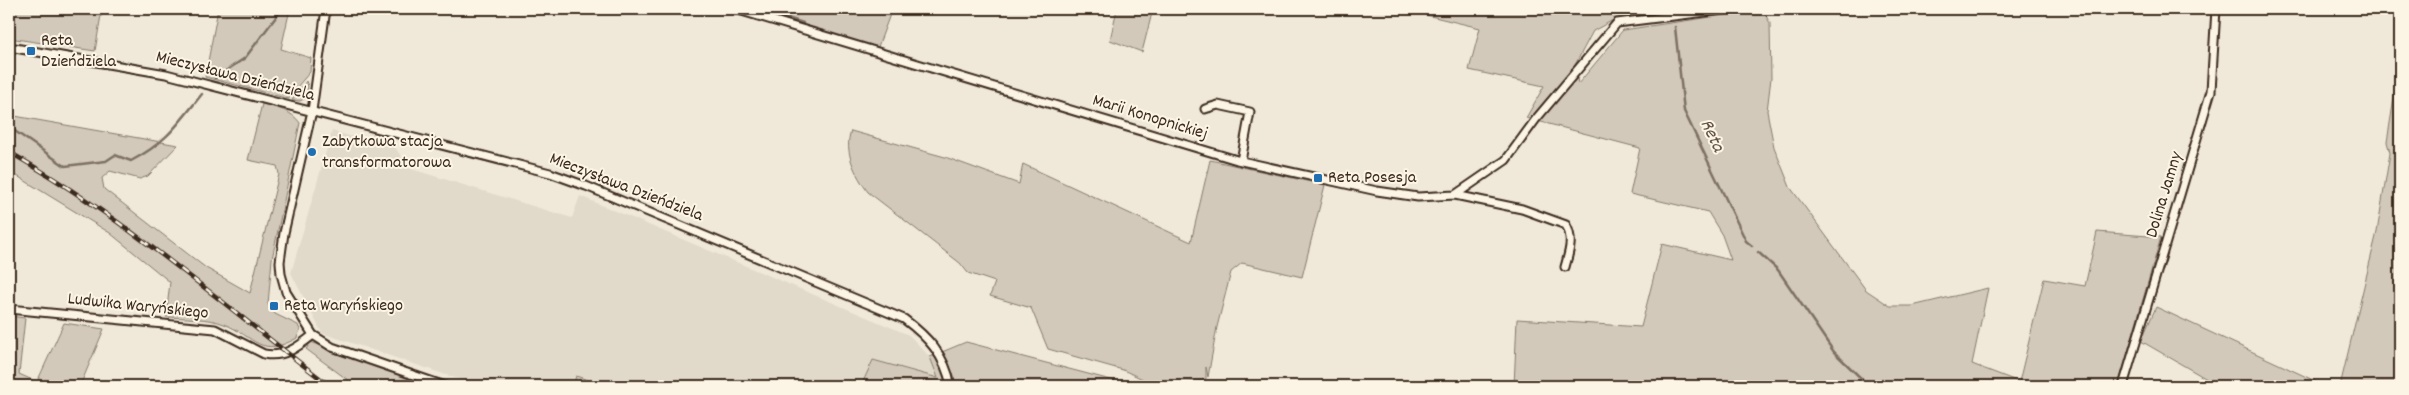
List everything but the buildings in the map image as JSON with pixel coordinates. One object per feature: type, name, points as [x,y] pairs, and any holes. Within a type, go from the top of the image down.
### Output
[{"type":"street","points":[[326,9],[312,112],[284,233],[280,274],[286,292],[313,335],[332,347],[445,386]]},
{"type":"street","name":"Marii Konopnickiej","points":[[735,9],[1240,160],[1377,191],[1418,197],[1455,195],[1522,209],[1566,225],[1571,241],[1565,267]]},
{"type":"street","points":[[1455,195],[1506,160],[1536,119],[1617,23],[1730,9]]},
{"type":"street","name":"Dolina Jamny","points":[[2123,386],[2211,91],[2216,9]]},
{"type":"street","name":"Mieczysława Dzieńdziela","points":[[9,47],[166,74],[550,173],[586,186],[904,319],[925,335],[938,351],[949,373],[951,386]]},
{"type":"street","points":[[1205,109],[1218,105],[1250,112],[1240,160]]},
{"type":"street","name":"Ludwika Waryńskiego","points":[[9,309],[215,329],[264,354],[272,355],[286,353],[313,335]]},
{"type":"shaded area","points":[[9,9],[102,9],[95,51],[9,38]]},
{"type":"shaded area","points":[[218,9],[290,9],[281,49],[311,58],[310,72],[290,95],[289,99],[205,77]]},
{"type":"shaded area","points":[[735,9],[892,9],[876,52]]},
{"type":"shaded area","points":[[1117,9],[1153,9],[1142,52],[1110,40]]},
{"type":"shaded area","points":[[1401,9],[1702,9],[1617,18],[1593,31],[1575,65],[1578,84],[1623,30],[1745,12],[1751,9],[1762,9],[1770,23],[1771,78],[1767,111],[1774,147],[1790,187],[1866,290],[1890,306],[1912,306],[1988,288],[1972,364],[2019,382],[2044,279],[2085,286],[2097,232],[2161,237],[2118,386],[1514,386],[1517,319],[1641,327],[1662,244],[1731,260],[1722,235],[1708,212],[1630,194],[1640,148],[1526,118],[1544,86],[1469,70],[1480,28]]},
{"type":"shaded area","points":[[2400,60],[2400,386],[2340,386],[2377,232],[2390,153],[2387,142]]},
{"type":"shaded area","points":[[306,81],[308,86],[306,98],[300,101],[292,100]]},
{"type":"shaded area","points":[[262,104],[288,112],[300,123],[272,259],[268,304],[275,314],[298,325],[300,330],[297,338],[285,344],[266,346],[259,344],[235,329],[218,322],[166,317],[170,282],[110,233],[9,171],[9,115],[178,145],[148,176],[140,179],[110,171],[102,178],[104,189],[206,268],[250,293],[279,174],[277,166],[248,160]]},
{"type":"shaded area","points":[[332,131],[369,142],[372,134],[389,137],[408,168],[572,218],[580,196],[909,335],[930,357],[938,378],[873,360],[861,386],[606,386],[577,376],[573,386],[479,386],[322,333],[291,273]]},
{"type":"shaded area","points":[[851,131],[945,157],[1019,184],[1023,164],[1191,242],[1210,160],[1325,185],[1302,277],[1242,263],[1231,272],[1217,327],[1208,377],[1206,367],[1206,379],[1178,386],[1158,386],[1123,370],[1048,349],[1031,308],[990,296],[995,282],[968,273],[960,263],[868,192],[859,179],[852,163],[849,147]]},
{"type":"shaded area","points":[[2156,307],[2326,386],[2219,386],[2141,341]]},
{"type":"shaded area","points":[[9,316],[25,318],[19,374],[37,382],[64,323],[104,329],[80,386],[9,386]]},
{"type":"shaded area","points":[[311,342],[430,386],[356,386],[306,349]]},
{"type":"shaded area","points":[[966,342],[1130,386],[861,386],[873,360],[938,378],[930,357]]},
{"type":"shaded area","points":[[576,376],[606,386],[573,386]]},
{"type":"waterway","points":[[215,78],[245,58],[282,9]]},
{"type":"waterway","points":[[775,14],[803,23]]},
{"type":"waterway","name":"Reta","points":[[1675,27],[1684,111],[1746,241],[1752,246]]},
{"type":"waterway","points":[[9,127],[65,166],[106,161],[115,155],[131,161],[163,140],[202,94]]},
{"type":"waterway","name":"Reta","points":[[1758,252],[1778,270],[1834,352],[1869,386]]},
{"type":"railway","points":[[9,152],[52,177],[173,263],[330,386]]},
{"type":"place","name":"Reta Dzieńdziela","points":[[31,51]]},
{"type":"place","name":"Zabytkowa stacja transformatorowa","points":[[312,152]]},
{"type":"place","name":"Reta Posesja","points":[[1318,178]]},
{"type":"place","name":"Reta Waryńskiego","points":[[274,306]]}]
